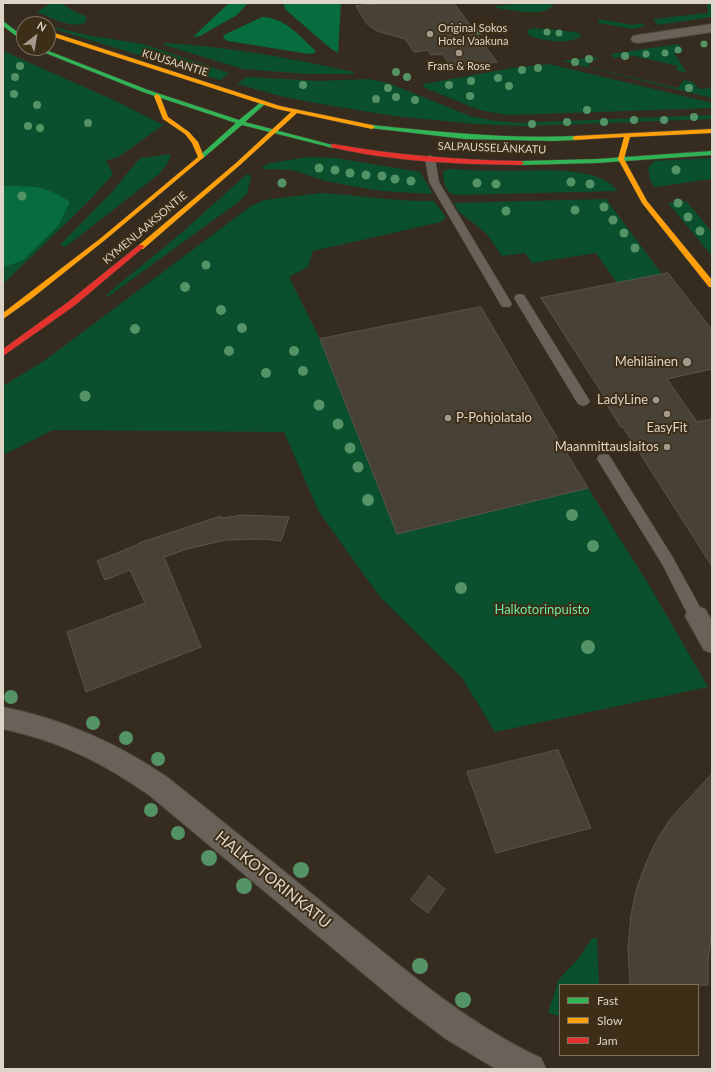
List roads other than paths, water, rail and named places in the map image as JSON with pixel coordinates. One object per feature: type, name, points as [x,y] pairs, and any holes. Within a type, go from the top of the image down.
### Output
[{"type":"main road","points":[[3,23],[16,27]]},
{"type":"main road","points":[[3,23],[16,34]]},
{"type":"main road","name":"KUUSAANTIE","points":[[56,36],[146,66],[295,112]]},
{"type":"main road","points":[[56,56],[157,96],[274,133]]},
{"type":"main road","points":[[157,96],[165,118],[187,133],[195,142],[201,156]]},
{"type":"main road","name":"KYMENLAAKSONTIE","points":[[3,317],[78,260],[171,183],[263,103]]},
{"type":"main road","name":"KYMENLAAKSONTIE","points":[[3,353],[77,301],[274,133],[295,112]]},
{"type":"main road","name":"SALPAUSSELÄNKATU","points":[[295,112],[376,128],[464,137],[553,139],[712,131]]},
{"type":"main road","name":"SALPAUSSELÄNKATU","points":[[274,133],[314,142],[430,158],[486,162],[550,162],[712,153]]},
{"type":"main road","points":[[627,136],[621,159],[644,202],[712,285]]},
{"type":"street","points":[[638,39],[712,28]]},
{"type":"street","points":[[697,616],[712,643]]},
{"type":"street","name":"HALKOTORINKATU","points":[[3,718],[42,727],[83,742],[136,770],[158,786],[397,982],[470,1038],[504,1058],[530,1069]]},
{"type":"lane","points":[[430,158],[434,182],[506,304]]},
{"type":"lane","points":[[520,298],[583,401]]},
{"type":"lane","points":[[604,459],[667,560],[697,616]]},
{"type":"place","name":"Original Sokos Hotel Vaakuna","points":[[430,34]]},
{"type":"place","name":"Frans & Rose","points":[[459,53]]},
{"type":"place","name":"Mehiläinen","points":[[687,362]]},
{"type":"place","name":"LadyLine","points":[[656,400]]},
{"type":"place","name":"EasyFit","points":[[667,414]]},
{"type":"place","name":"P-Pohjolatalo","points":[[448,418]]},
{"type":"place","name":"Maanmittauslaitos","points":[[667,447]]},
{"type":"park label","name":"Halkotorinpuisto","points":[[542,610]]}]
